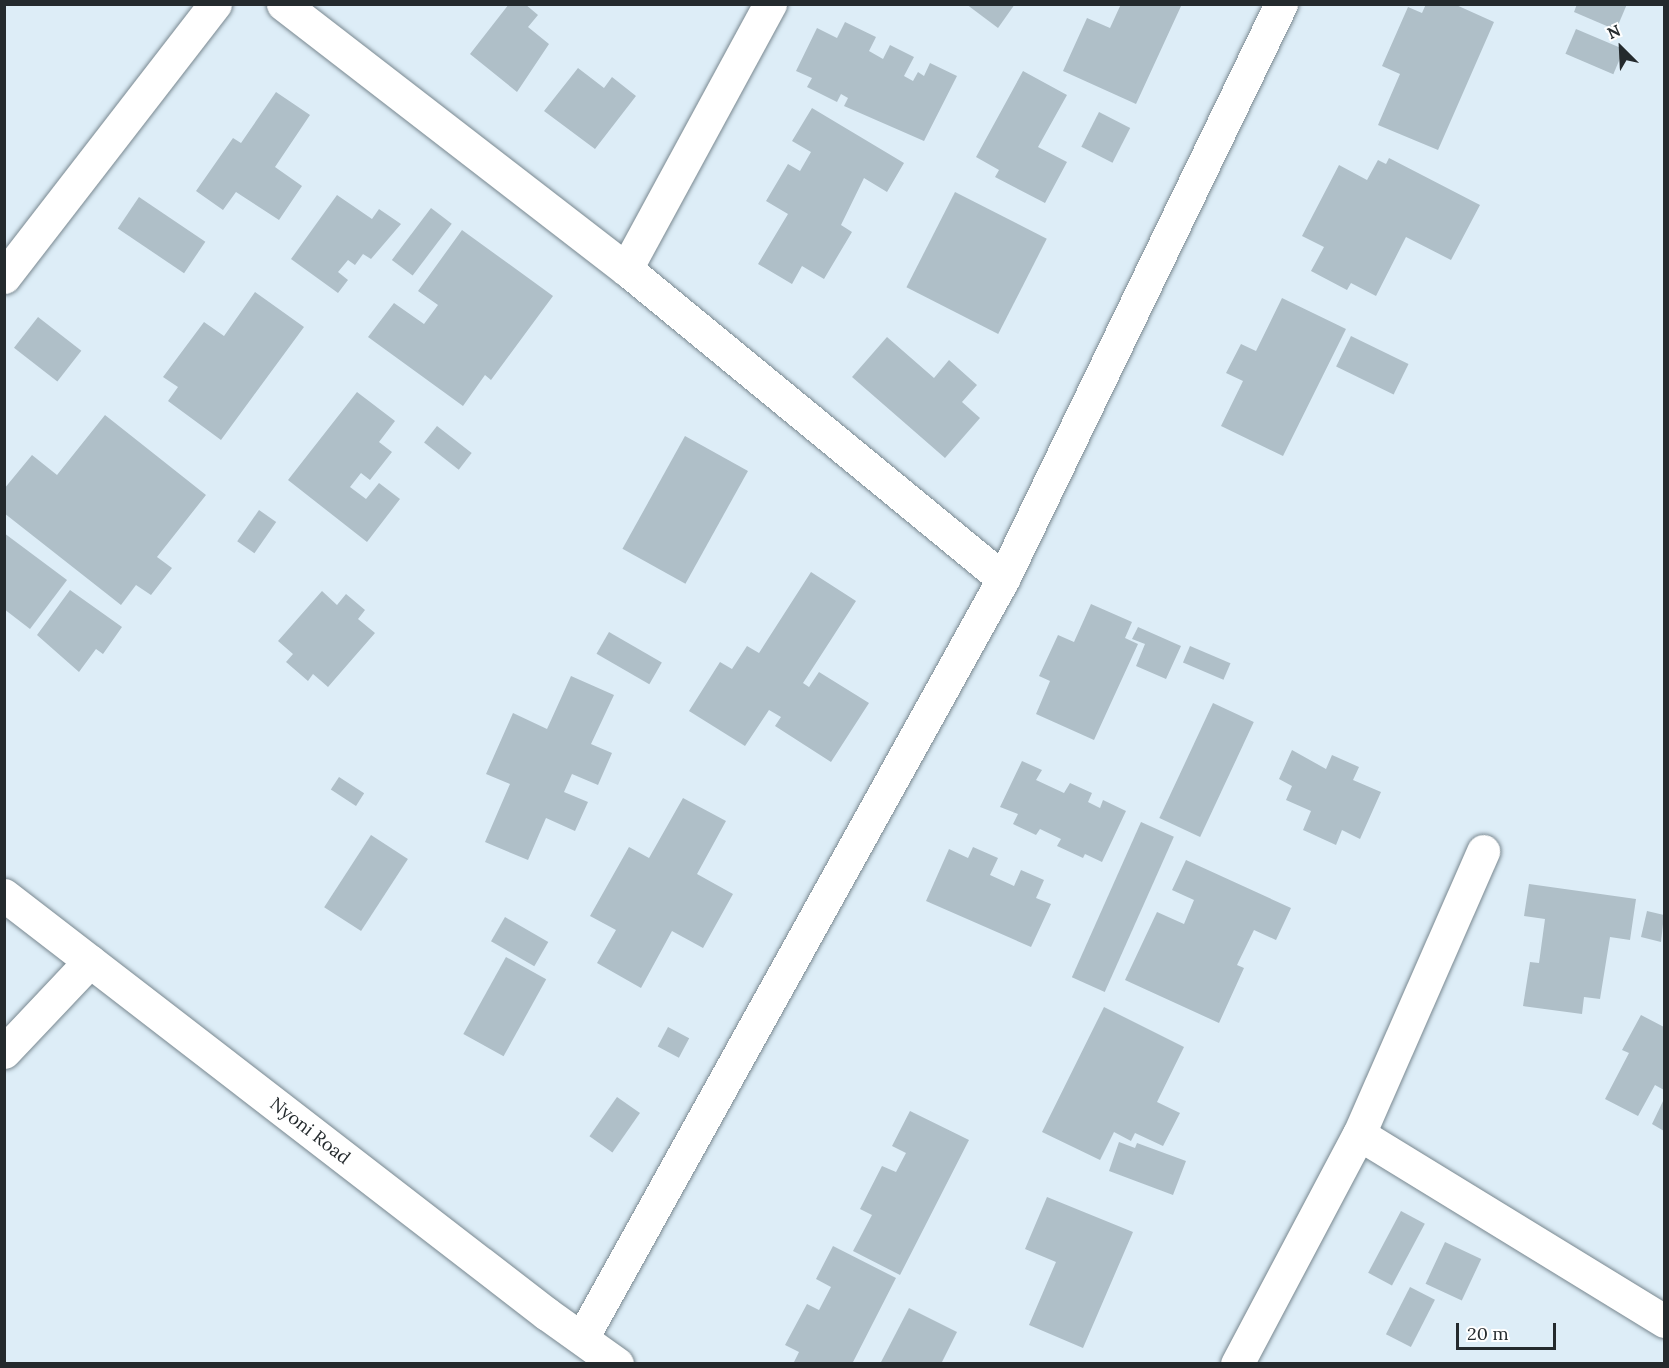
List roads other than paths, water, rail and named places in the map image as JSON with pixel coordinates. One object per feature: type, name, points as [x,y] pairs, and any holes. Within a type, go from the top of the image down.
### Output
[{"type":"street","points":[[4,276],[215,4]]},
{"type":"street","points":[[283,4],[626,269],[1003,579]]},
{"type":"street","points":[[626,269],[770,4]]},
{"type":"street","points":[[582,1338],[1003,579],[1281,4]]},
{"type":"street","points":[[1237,1364],[1359,1134],[1483,850]]},
{"type":"street","name":"Nyoni Road","points":[[4,895],[617,1364]]},
{"type":"street","points":[[4,1052],[90,961]]},
{"type":"street","points":[[1359,1134],[1665,1321]]}]
